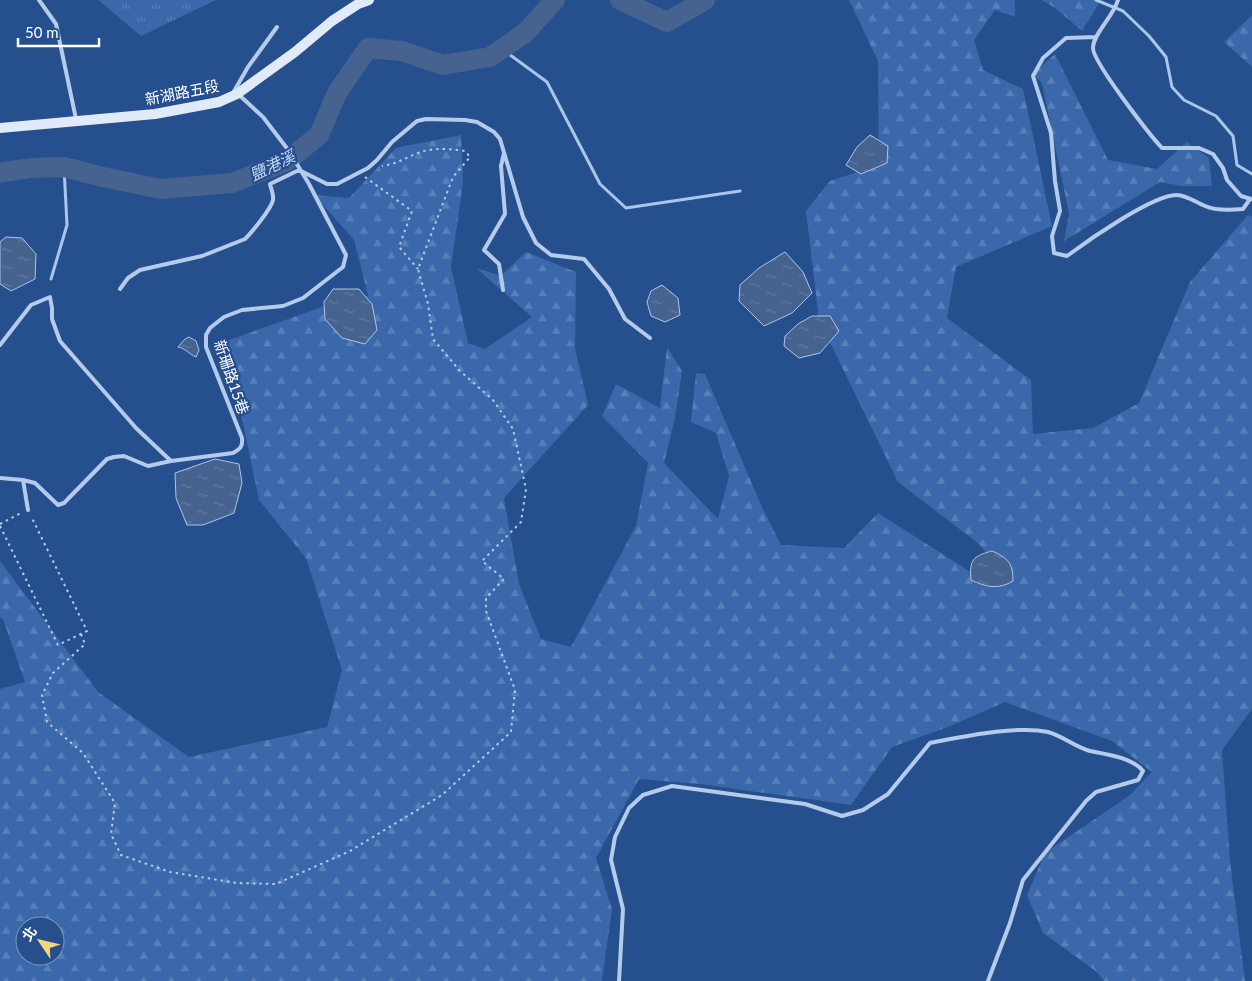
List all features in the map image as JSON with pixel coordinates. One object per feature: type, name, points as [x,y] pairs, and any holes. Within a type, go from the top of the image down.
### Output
[{"type":"street","name":"新湖路五段","points":[[0,128],[155,114],[219,102],[234,96],[295,52],[332,21],[358,4],[368,0]]},
{"type":"lane","points":[[39,0],[56,24],[77,121]]},
{"type":"lane","points":[[1096,37],[1066,38],[1043,58],[1033,76],[1051,133],[1055,181],[1060,211],[1052,236],[1054,253],[1067,256],[1093,236],[1155,201],[1177,195],[1208,208],[1243,209],[1251,199],[1241,196],[1227,180],[1223,168],[1213,154],[1199,148],[1162,148],[1094,56],[1092,48],[1096,37],[1113,14],[1116,0]]},
{"type":"lane","points":[[234,96],[248,67],[277,26]]},
{"type":"lane","name":"新珊路15巷","points":[[0,478],[35,483],[58,505],[64,504],[107,460],[114,457],[124,456],[148,466],[233,453],[240,449],[243,444],[242,438],[206,347],[206,335],[210,328],[224,317],[242,310],[283,306],[303,298],[344,268],[346,255],[289,151],[263,117],[234,96]]},
{"type":"lane","points":[[120,289],[128,278],[140,270],[202,256],[245,239],[272,204],[274,198],[270,184],[299,170],[327,184],[337,184],[368,168],[392,142],[416,121],[426,119],[464,120],[476,122],[494,132],[500,139],[523,217],[536,243],[551,255],[584,259],[609,289],[625,319],[650,338]]},
{"type":"lane","points":[[503,290],[499,264],[484,250],[505,214],[501,166],[504,150]]},
{"type":"lane","points":[[0,345],[31,305],[50,297],[52,319],[60,341],[136,428],[171,461]]},
{"type":"lane","points":[[23,480],[28,510]]},
{"type":"lane","points":[[619,981],[623,909],[611,860],[615,837],[629,808],[643,795],[672,786],[805,804],[842,816],[863,810],[888,794],[930,742],[1029,729],[1050,733],[1088,750],[1109,754],[1139,767],[1143,771],[1138,780],[1096,792],[1086,801],[1023,880],[1010,923],[988,981]]},
{"type":"path","points":[[368,168],[396,164],[420,152],[441,149],[465,151],[470,157],[453,177],[418,269]]},
{"type":"path","points":[[81,634],[85,644],[54,673],[42,694],[47,722],[83,753],[115,803],[111,834],[122,855],[170,872],[236,882],[276,884],[350,851],[442,795],[511,732],[516,690],[486,611],[486,598],[504,579],[482,561],[521,522],[526,489],[513,429],[493,400],[460,371],[433,339],[428,304],[418,269],[399,247],[412,211],[360,172]]},
{"type":"path","points":[[28,510],[87,631],[58,646],[0,525],[28,510]]},
{"type":"green space","points":[[98,0],[216,0],[141,36]]},
{"type":"green space","points":[[849,0],[1015,0],[1015,17],[995,10],[974,40],[983,70],[1023,89],[1052,226],[956,267],[947,318],[1031,380],[1033,434],[1093,428],[1139,403],[1190,282],[1248,215],[1252,217],[1252,709],[1222,750],[1230,861],[1245,981],[1104,981],[1097,972],[1043,933],[1027,895],[1045,853],[1130,795],[1152,772],[1112,741],[1005,702],[948,727],[892,747],[851,805],[700,784],[639,779],[596,858],[612,909],[602,981],[0,981],[0,689],[25,682],[3,619],[0,618],[0,561],[98,692],[189,757],[327,727],[342,670],[306,558],[259,500],[226,341],[325,306],[352,320],[368,295],[354,240],[314,195],[349,198],[396,148],[461,135],[463,183],[451,267],[468,343],[485,349],[532,317],[476,268],[501,276],[526,252],[576,272],[575,348],[588,405],[504,498],[519,584],[541,639],[571,647],[636,526],[648,463],[602,416],[616,384],[660,408],[667,347],[682,371],[675,418],[664,463],[718,519],[729,476],[716,433],[691,422],[696,373],[705,374],[762,507],[781,545],[844,548],[878,513],[983,580],[1002,572],[979,544],[898,482],[819,320],[806,211],[830,181],[879,165],[878,61]]},
{"type":"green space","points":[[1041,0],[1101,0],[1082,31],[1054,7]]},
{"type":"green space","points":[[1252,15],[1252,67],[1224,42]]},
{"type":"green space","points":[[1055,54],[1108,160],[1157,169],[1187,142],[1209,158],[1212,186],[1182,186],[1160,182],[1064,241],[1069,214],[1042,83],[1033,74]]},
{"type":"water","points":[[870,135],[888,146],[887,163],[861,174],[846,165],[857,147]]},
{"type":"water","points":[[6,237],[22,238],[36,254],[35,279],[11,291],[0,284],[0,242]]},
{"type":"water","points":[[785,252],[803,272],[812,293],[792,313],[764,326],[739,301],[740,285],[759,268]]},
{"type":"water","points":[[662,285],[678,298],[680,315],[665,322],[651,316],[647,302],[651,291]]},
{"type":"water","points":[[333,289],[359,289],[372,304],[377,330],[365,344],[342,338],[325,319],[324,302]]},
{"type":"water","points":[[812,316],[830,316],[839,331],[820,353],[799,358],[784,346],[785,336],[798,324]]},
{"type":"water","points":[[189,337],[196,341],[199,350],[196,357],[178,347]]},
{"type":"water","points":[[215,459],[239,464],[242,483],[234,513],[203,525],[187,525],[176,498],[175,473]]},
{"type":"water","points":[[992,551],[1002,556],[1011,565],[1013,581],[1008,584],[992,586],[971,580],[972,563],[976,557]]},
{"type":"waterway","name":"鹽港溪","points":[[0,173],[30,168],[64,167],[161,189],[232,183],[287,161],[319,135],[337,93],[368,48],[402,51],[443,65],[490,57],[525,33],[555,0]]},
{"type":"waterway","name":"鹽港溪","points":[[620,0],[667,22],[705,0]]},
{"type":"waterway","points":[[1096,0],[1123,11],[1149,36],[1166,57],[1172,87],[1184,100],[1216,116],[1233,136],[1237,165],[1252,174]]},
{"type":"waterway","points":[[502,49],[547,82],[600,184],[626,208],[740,191]]},
{"type":"waterway","points":[[51,279],[67,225],[64,167]]}]
